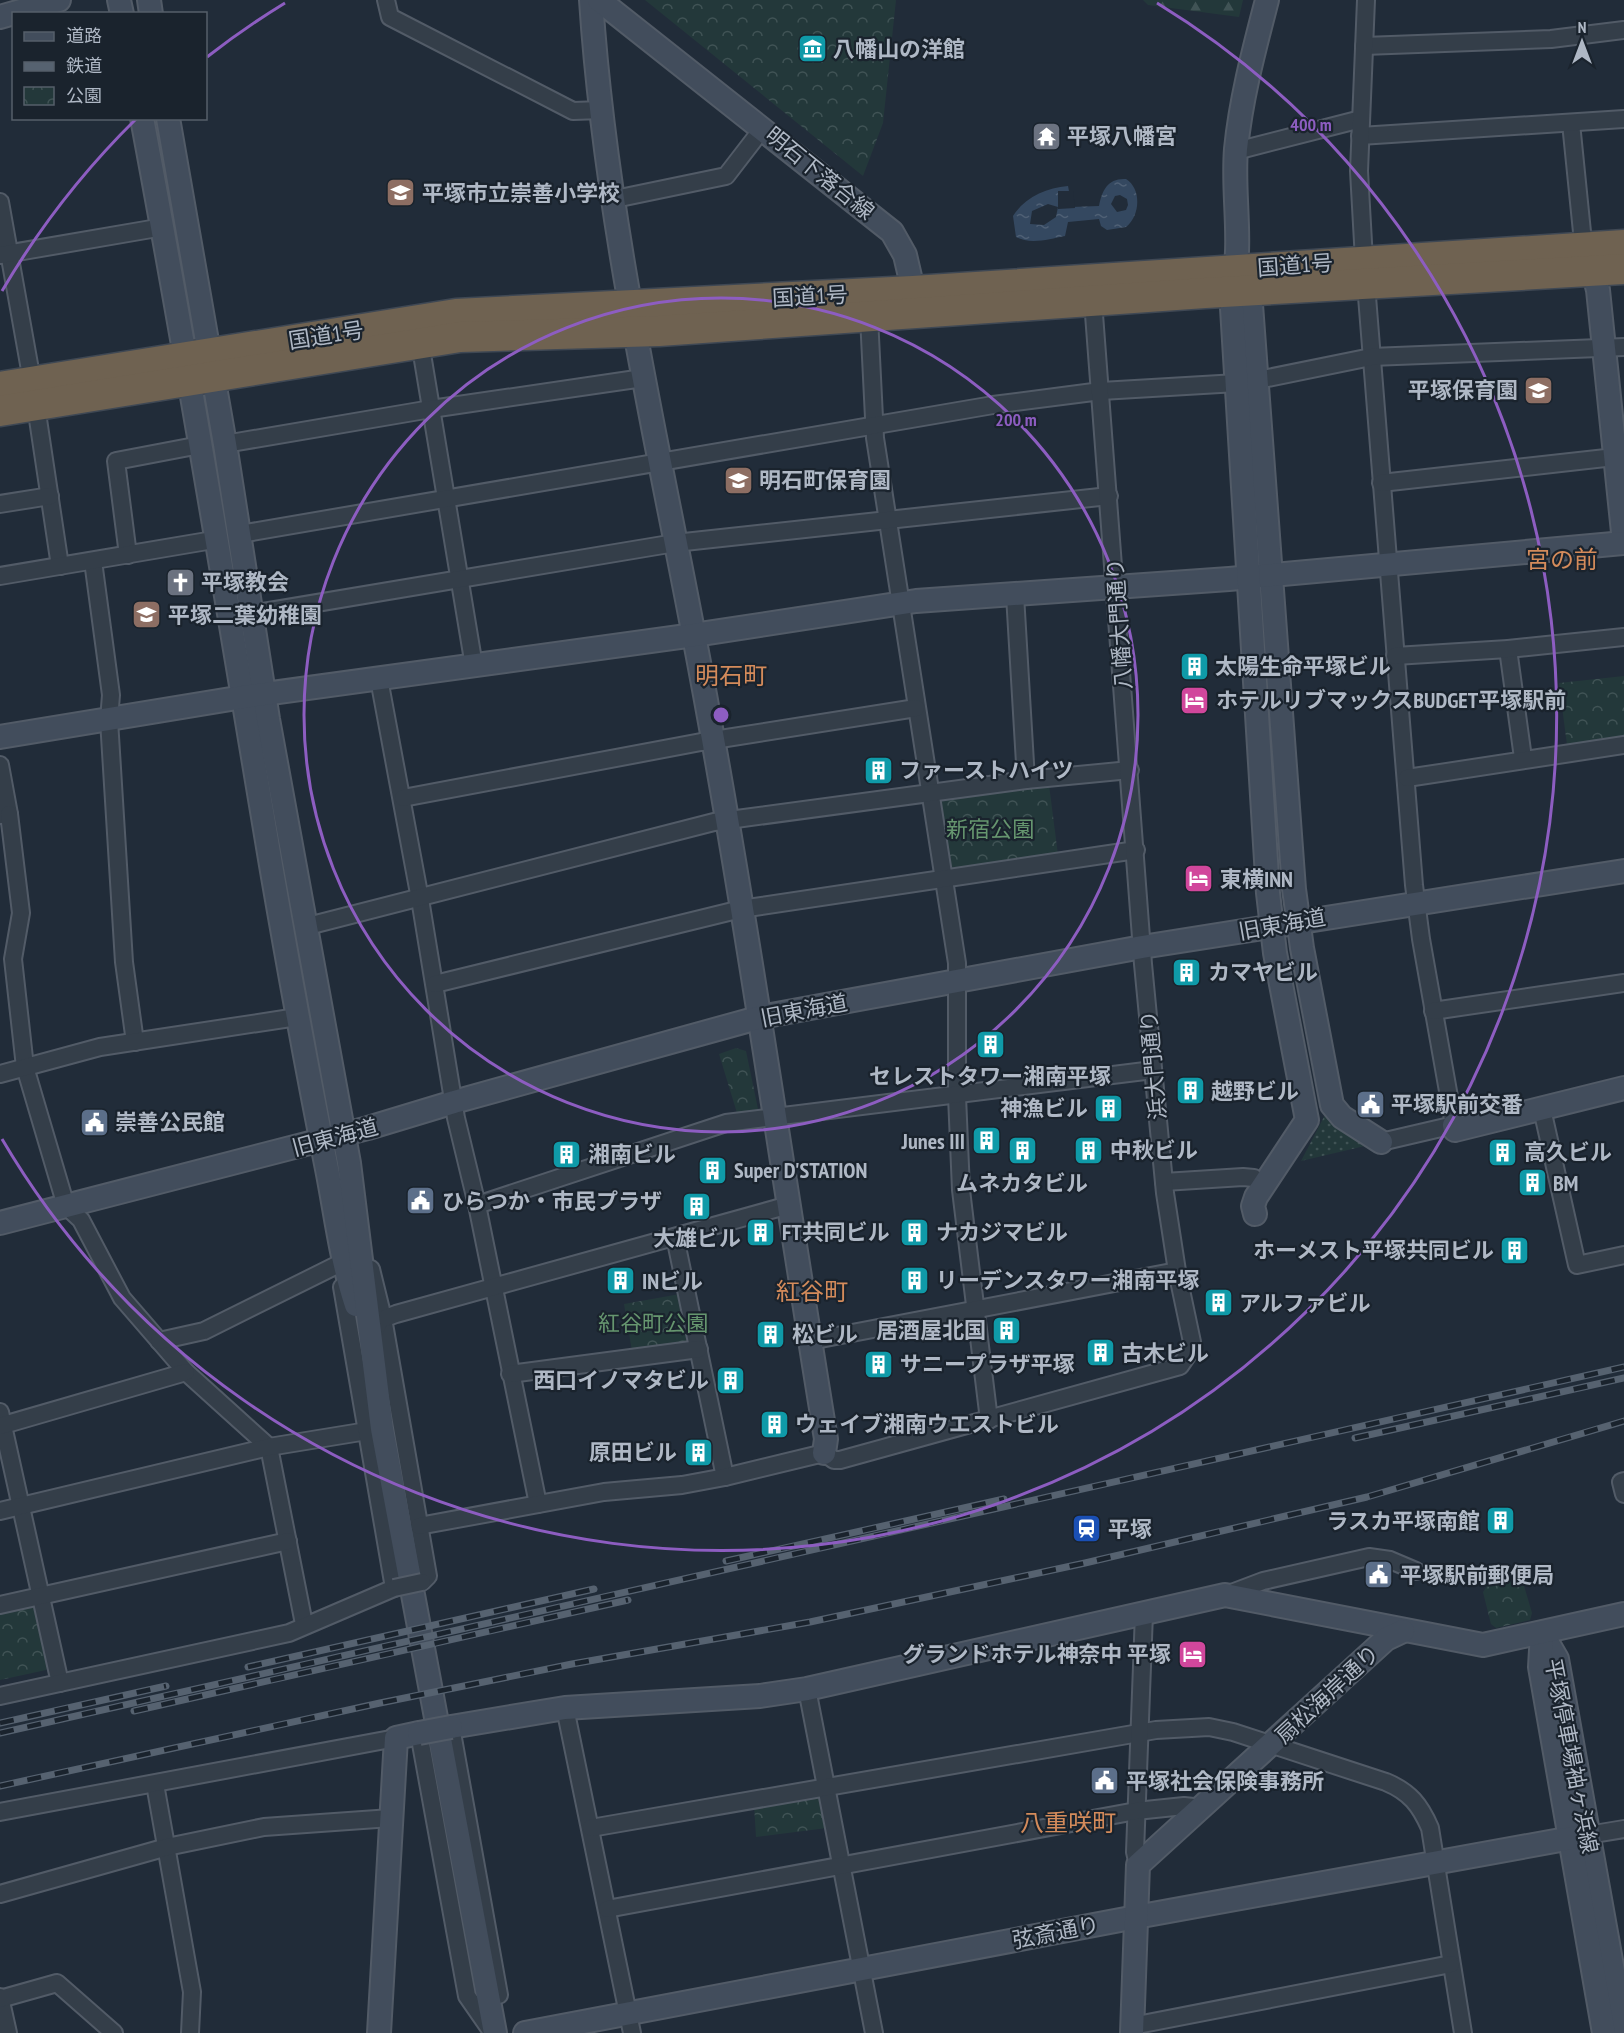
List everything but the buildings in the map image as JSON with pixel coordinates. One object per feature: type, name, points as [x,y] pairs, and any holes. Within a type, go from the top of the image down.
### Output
[{"type":"highway","name":"国道1号","points":[[0,411],[34,393],[198,367],[632,319],[802,297],[1204,271],[1365,272],[1591,259],[1624,245]]},
{"type":"highway","name":"国道1号","points":[[1591,259],[1624,269]]},
{"type":"highway","name":"国道1号","points":[[198,367],[456,314],[632,319],[869,317],[1093,301],[1239,273]]},
{"type":"highway","points":[[802,297],[826,305],[856,304],[865,309],[869,317]]},
{"type":"highway","name":"国道1号","points":[[0,387],[34,393]]},
{"type":"street","points":[[18,12],[60,0]]},
{"type":"street","points":[[386,0],[390,17],[573,111],[602,110]]},
{"type":"street","points":[[419,1526],[604,1492],[682,1485],[725,1477],[824,1453],[826,1439],[761,1017],[694,635],[632,319],[602,110],[591,0]]},
{"type":"street","name":"明石下落合線","points":[[599,0],[892,232],[905,255],[913,291]]},
{"type":"street","points":[[1255,1214],[1253,1206],[1263,1186],[1303,1130],[1307,1120],[1271,927],[1259,576],[1239,273],[1236,151],[1244,89],[1267,0]]},
{"type":"street","points":[[1366,0],[1359,171],[1387,566],[1416,903],[1455,1130],[1624,1088]]},
{"type":"street","points":[[1364,46],[1551,39],[1624,30]]},
{"type":"street","points":[[1236,151],[1360,128],[1571,123],[1624,119]]},
{"type":"street","points":[[142,120],[163,227],[198,367],[225,444],[229,537],[297,1017],[344,1267],[370,1346]]},
{"type":"street","points":[[0,1696],[289,1633],[304,1624],[394,1588],[422,1582],[428,1576],[383,1318],[354,1196],[308,926],[253,696],[251,614],[200,445],[198,367],[168,120]]},
{"type":"street","points":[[0,737],[253,696],[694,635],[900,603],[1387,566],[1624,542],[1613,348],[1582,232],[1571,123]]},
{"type":"street","points":[[615,199],[726,176],[763,128]]},
{"type":"street","points":[[0,202],[4,254],[34,393],[60,566]]},
{"type":"street","points":[[4,254],[163,227]]},
{"type":"street","points":[[913,291],[915,298],[921,301],[972,298],[1030,304]]},
{"type":"street","name":"八幡大門通り","points":[[1093,301],[1142,947]]},
{"type":"street","points":[[869,317],[874,427],[886,520],[957,963],[957,1096],[961,1190],[989,1420]]},
{"type":"street","points":[[420,342],[474,666]]},
{"type":"street","points":[[0,576],[993,405],[1101,391],[1247,382],[1371,357],[1613,348]]},
{"type":"street","points":[[225,444],[431,409],[643,378]]},
{"type":"street","points":[[128,555],[116,460],[200,445]]},
{"type":"street","points":[[1381,483],[1620,456]]},
{"type":"street","points":[[0,504],[50,496]]},
{"type":"street","points":[[251,614],[675,543],[1109,496]]},
{"type":"street","points":[[93,561],[111,695],[109,720],[124,962],[135,1042]]},
{"type":"street","points":[[1259,576],[1298,922],[1332,1105],[1342,1118],[1381,1142],[1454,1125]]},
{"type":"street","points":[[1015,595],[1026,780]]},
{"type":"street","points":[[1395,656],[1508,649],[1624,637]]},
{"type":"street","points":[[1508,649],[1523,758]]},
{"type":"street","points":[[379,679],[403,798],[454,1102],[538,1504]]},
{"type":"street","points":[[403,798],[712,740],[916,708]]},
{"type":"street","points":[[1407,778],[1523,758],[1624,745]]},
{"type":"street","points":[[0,765],[4,815],[21,913],[13,959],[25,1067],[66,1206],[81,1220],[122,1298],[186,1371],[269,1448],[304,1624]]},
{"type":"street","points":[[308,926],[726,819],[1026,780],[1130,770]]},
{"type":"street","points":[[435,984],[741,909],[1136,850]]},
{"type":"street","name":"旧東海道","points":[[0,1223],[343,1134],[761,1017],[1142,947],[1624,871]]},
{"type":"street","name":"浜大門通り","points":[[824,1453],[834,1460],[840,1460],[989,1420],[1180,1366],[1191,1350],[1192,1342],[1177,1272],[1164,1182],[1142,947]]},
{"type":"street","points":[[1433,1011],[1624,984]]},
{"type":"street","points":[[0,1074],[100,1047],[297,1017]]},
{"type":"street","points":[[477,1205],[726,1123],[775,1115],[957,1096],[1153,1070]]},
{"type":"street","points":[[1542,1109],[1577,1265],[1624,1255]]},
{"type":"street","points":[[1164,1182],[1243,1177],[1254,1178],[1263,1186]]},
{"type":"street","points":[[354,1196],[370,1346],[386,1453],[495,2033]]},
{"type":"street","points":[[370,1346],[378,1322],[383,1318],[789,1205]]},
{"type":"street","points":[[675,1236],[725,1477]]},
{"type":"street","points":[[159,1341],[204,1331],[344,1267]]},
{"type":"street","points":[[344,1267],[342,1283],[394,1588]]},
{"type":"street","points":[[810,1341],[1177,1272]]},
{"type":"street","points":[[510,1374],[699,1349]]},
{"type":"street","points":[[60,1683],[1,1421],[186,1371]]},
{"type":"street","points":[[0,1511],[269,1448],[368,1431]]},
{"type":"street","points":[[1624,1481],[1621,1482],[1624,1494]]},
{"type":"street","points":[[0,1605],[288,1541]]},
{"type":"street","points":[[0,1812],[451,1727],[565,1708],[741,1698],[807,1689],[1225,1595],[1263,1581],[1370,1557],[1390,1560],[1416,1571]]},
{"type":"street","points":[[1225,1595],[1483,1645],[1624,1614]]},
{"type":"street","points":[[1144,1613],[1138,1733],[1135,1852],[1138,1865],[1132,2029],[1451,1964]]},
{"type":"street","name":"扇松海岸通り","points":[[1138,1865],[1386,1639],[1403,1631]]},
{"type":"street","name":"平塚停車場袖ヶ浜線","points":[[1542,1633],[1540,1667],[1624,2033]]},
{"type":"street","points":[[807,1689],[828,1787],[874,2033]]},
{"type":"street","points":[[565,1708],[630,2023]]},
{"type":"street","points":[[451,1727],[501,2008],[495,2033]]},
{"type":"street","points":[[591,1828],[1138,1733],[1182,1727],[1209,1727],[1272,1745],[1404,1790],[1421,1807],[1430,1828],[1463,2033]]},
{"type":"street","points":[[419,1733],[467,1996],[495,2033]]},
{"type":"street","points":[[379,2033],[396,1738]]},
{"type":"street","points":[[155,1784],[192,1992],[190,2033]]},
{"type":"street","points":[[607,1909],[1136,1812],[1184,1806],[1203,1808]]},
{"type":"street","points":[[0,1894],[167,1847],[264,1827],[391,1818]]},
{"type":"street","points":[[1579,1836],[1624,1829]]},
{"type":"street","name":"平塚停車場袖ヶ浜線","points":[[1579,1836],[1604,2033]]},
{"type":"street","name":"弦斎通り","points":[[525,2033],[630,2023],[861,1969],[1579,1836]]},
{"type":"street","points":[[8,2033],[0,1998],[57,1983],[114,2033]]},
{"type":"green space","points":[[645,0],[896,0],[883,123],[863,176]]},
{"type":"green space","points":[[1143,0],[1243,0],[1239,17],[1148,5]]},
{"type":"green space","points":[[1624,676],[1624,737],[1567,745],[1559,683]]},
{"type":"green space","name":"新宿公園","points":[[1049,785],[1058,855],[950,870],[938,801]]},
{"type":"green space","points":[[736,1048],[746,1051],[758,1109],[737,1113],[719,1054]]},
{"type":"green space","points":[[1325,1115],[1334,1124],[1366,1144],[1365,1146],[1301,1161]]},
{"type":"green space","name":"紅谷町公園","points":[[680,1294],[689,1342],[632,1351],[624,1304]]},
{"type":"green space","points":[[1522,1579],[1532,1613],[1530,1620],[1496,1628],[1491,1624],[1483,1592],[1487,1586]]},
{"type":"green space","points":[[33,1606],[48,1666],[46,1670],[0,1680],[0,1613]]},
{"type":"green space","points":[[821,1796],[827,1828],[756,1837],[754,1805]]},
{"type":"water","points":[[1120,179],[1126,179],[1131,183],[1137,196],[1134,216],[1126,227],[1107,230],[1101,226],[1099,219],[1068,222],[1065,236],[1034,241],[1016,237],[1013,216],[1018,209],[1037,195],[1068,186],[1072,207],[1099,206],[1107,186]],"holes":[[[1120,195],[1127,199],[1128,205],[1126,210],[1117,212],[1111,204],[1115,196]],[[1048,204],[1058,207],[1056,217],[1044,225],[1030,224],[1032,211]]]},
{"type":"pier","points":[[1058,191],[1073,191],[1075,208],[1058,209]]},
{"type":"railway","points":[[0,1733],[1624,1367]]},
{"type":"railway","points":[[1355,1438],[1624,1378]]},
{"type":"railway","points":[[0,1786],[380,1703],[572,1664],[810,1622],[1085,1563],[1367,1497],[1624,1421]]},
{"type":"railway","points":[[726,1561],[1004,1499]]},
{"type":"railway","points":[[248,1667],[594,1589]]},
{"type":"railway","points":[[134,1711],[628,1600]]},
{"type":"railway","points":[[0,1723],[166,1686]]},
{"type":"place","name":"八幡山の洋館","points":[[812,49]]},
{"type":"place","name":"平塚八幡宮","points":[[1046,136]]},
{"type":"place","name":"平塚市立崇善小学校","points":[[401,193]]},
{"type":"place","name":"平塚保育園","points":[[1539,390]]},
{"type":"place","name":"明石町保育園","points":[[738,480]]},
{"type":"place","name":"平塚教会","points":[[180,582]]},
{"type":"place","name":"平塚二葉幼稚園","points":[[147,615]]},
{"type":"place","name":"太陽生命平塚ビル","points":[[1194,666]]},
{"type":"place","name":"ホテルリブマックスBUDGET平塚駅前","points":[[1195,700]]},
{"type":"place","name":"ファーストハイツ","points":[[878,770]]},
{"type":"place","name":"東横INN","points":[[1199,879]]},
{"type":"place","name":"カマヤビル","points":[[1187,972]]},
{"type":"place","name":"セレストタワー湘南平塚","points":[[990,1044]]},
{"type":"place","name":"越野ビル","points":[[1190,1091]]},
{"type":"place","name":"平塚駅前交番","points":[[1370,1104]]},
{"type":"place","name":"神漁ビル","points":[[1109,1108]]},
{"type":"place","name":"崇善公民館","points":[[94,1122]]},
{"type":"place","name":"Junes III","points":[[986,1141]]},
{"type":"place","name":"中秋ビル","points":[[1089,1150]]},
{"type":"place","name":"ムネカタビル","points":[[1022,1151]]},
{"type":"place","name":"高久ビル","points":[[1503,1152]]},
{"type":"place","name":"湘南ビル","points":[[567,1154]]},
{"type":"place","name":"Super D'STATION","points":[[713,1170]]},
{"type":"place","name":"BM","points":[[1532,1183]]},
{"type":"place","name":"ひらつか・市民プラザ","points":[[421,1201]]},
{"type":"place","name":"大雄ビル","points":[[697,1206]]},
{"type":"place","name":"FT共同ビル","points":[[761,1232]]},
{"type":"place","name":"ナカジマビル","points":[[915,1232]]},
{"type":"place","name":"ホーメスト平塚共同ビル","points":[[1515,1250]]},
{"type":"place","name":"リーデンスタワー湘南平塚","points":[[915,1280]]},
{"type":"place","name":"INビル","points":[[621,1281]]},
{"type":"place","name":"アルファビル","points":[[1218,1303]]},
{"type":"place","name":"居酒屋北国","points":[[1007,1330]]},
{"type":"place","name":"松ビル","points":[[771,1334]]},
{"type":"place","name":"古木ビル","points":[[1100,1353]]},
{"type":"place","name":"サニープラザ平塚","points":[[879,1364]]},
{"type":"place","name":"西口イノマタビル","points":[[730,1380]]},
{"type":"place","name":"ウェイブ湘南ウエストビル","points":[[774,1424]]},
{"type":"place","name":"原田ビル","points":[[698,1452]]},
{"type":"place","name":"ラスカ平塚南館","points":[[1501,1521]]},
{"type":"place","name":"平塚","points":[[1087,1529]]},
{"type":"place","name":"平塚駅前郵便局","points":[[1379,1575]]},
{"type":"place","name":"グランドホテル神奈中 平塚","points":[[1192,1654]]},
{"type":"place","name":"平塚社会保険事務所","points":[[1105,1781]]},
{"type":"district","name":"宮の前","points":[[1562,559]]},
{"type":"district","name":"明石町","points":[[731,675]]},
{"type":"district","name":"紅谷町","points":[[812,1291]]},
{"type":"district","name":"八重咲町","points":[[1068,1822]]}]
